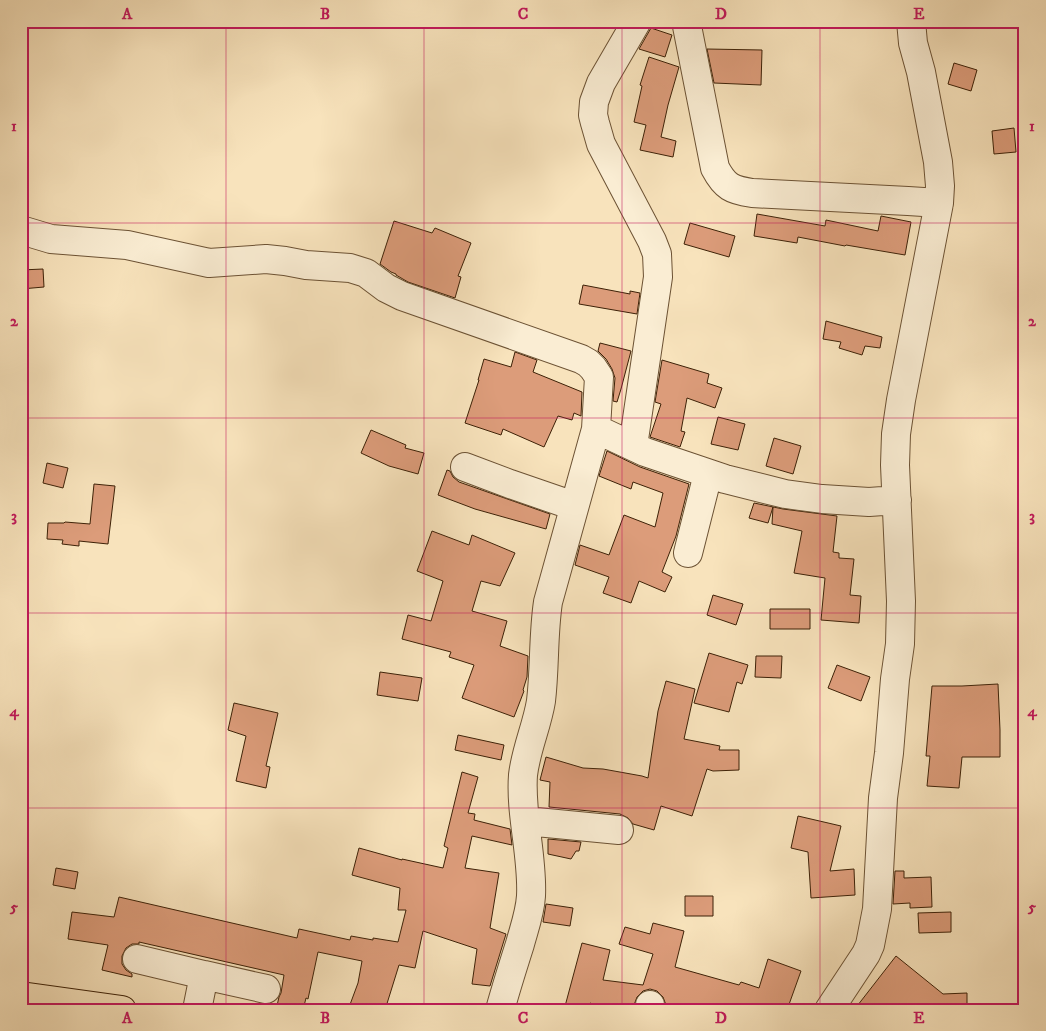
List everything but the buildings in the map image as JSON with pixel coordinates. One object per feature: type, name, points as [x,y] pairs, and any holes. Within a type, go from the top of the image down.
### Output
[{"type":"main road","points":[[21,996],[122,1010]]},
{"type":"street","points":[[632,446],[658,278],[657,254],[602,144],[594,123],[594,102],[601,83],[637,21]]},
{"type":"street","points":[[686,21],[715,168],[722,180],[730,187],[752,192],[926,202]]},
{"type":"street","points":[[829,1010],[866,954],[872,940],[877,909],[883,798],[890,753],[895,679],[900,644],[901,601],[884,501],[894,464],[897,426],[926,202],[940,186],[938,162],[921,72],[913,43],[911,21]]},
{"type":"street","points":[[21,230],[51,239],[127,245],[209,263],[285,260],[306,265],[350,268],[366,273],[386,288],[402,296],[581,359],[593,368],[598,377],[596,428],[548,602],[541,701],[523,775],[531,898],[527,919],[500,1010]]},
{"type":"street","points":[[596,428],[646,452],[725,479],[785,494],[822,499],[884,501]]},
{"type":"street","points":[[465,467],[574,506]]},
{"type":"street","points":[[688,553],[708,474]]},
{"type":"street","points":[[526,821],[619,830]]},
{"type":"street","points":[[136,959],[266,989]]},
{"type":"street","points":[[197,1010],[204,975]]}]
